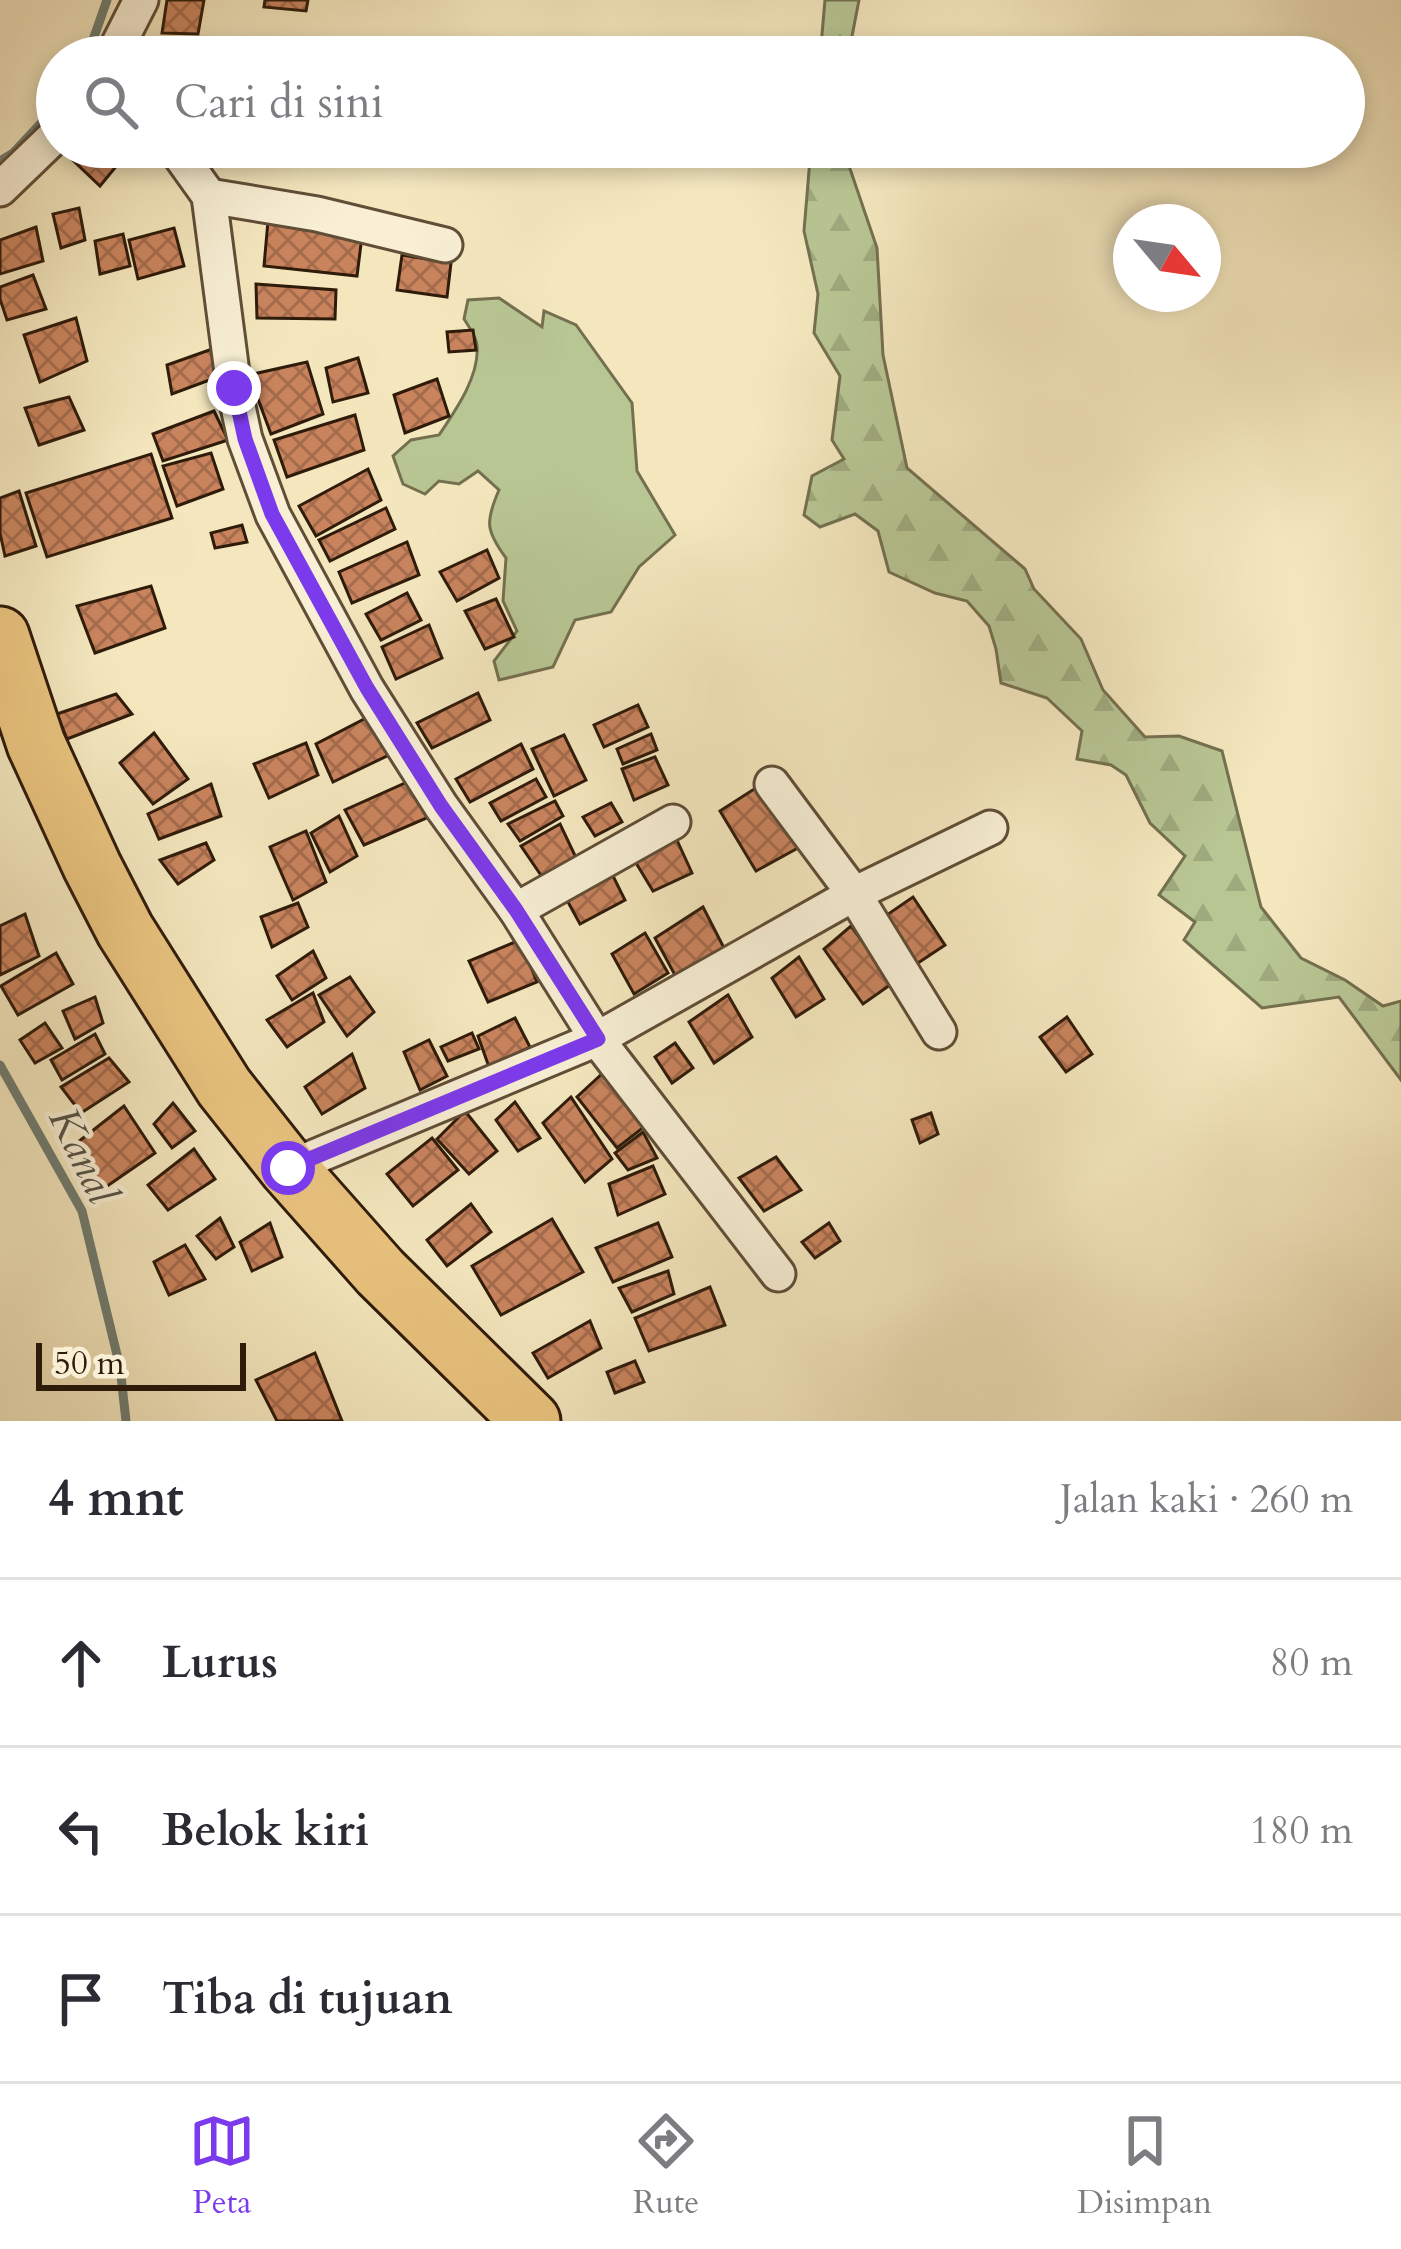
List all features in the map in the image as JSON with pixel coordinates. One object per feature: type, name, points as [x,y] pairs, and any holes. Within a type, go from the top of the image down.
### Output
[{"type":"highway","points":[[0,636],[35,744],[92,866],[125,930],[224,1087],[380,1272],[531,1421]]},
{"type":"street","points":[[123,36],[141,0]]},
{"type":"street","points":[[0,189],[36,154]]},
{"type":"street","points":[[189,168],[209,196],[234,388],[245,439],[272,514],[367,688],[441,806],[516,910],[598,1039],[778,1274]]},
{"type":"street","points":[[209,196],[317,214],[445,245]]},
{"type":"street","points":[[772,784],[854,894],[939,1032]]},
{"type":"street","points":[[516,910],[673,822]]},
{"type":"street","points":[[288,1168],[598,1039],[854,894],[990,828]]},
{"type":"green space","points":[[825,0],[859,0],[852,36],[822,36]]},
{"type":"green space","points":[[809,168],[850,168],[877,248],[883,355],[907,468],[1025,569],[1034,589],[1081,639],[1103,690],[1145,737],[1179,736],[1222,751],[1261,907],[1301,958],[1383,1006],[1401,1001],[1401,1080],[1339,997],[1262,1008],[1184,940],[1195,922],[1159,895],[1185,856],[1150,823],[1126,775],[1111,765],[1077,759],[1082,731],[1047,698],[1001,683],[989,626],[967,601],[935,593],[889,572],[878,531],[855,514],[820,527],[804,515],[812,476],[844,459],[832,440],[840,376],[814,333],[818,294],[804,231]]},
{"type":"green space","points":[[499,298],[542,327],[544,311],[576,325],[632,403],[637,471],[675,535],[639,567],[611,612],[575,620],[553,667],[499,680],[494,661],[517,631],[503,601],[506,558],[490,526],[499,490],[478,471],[459,484],[439,481],[425,494],[403,484],[393,456],[411,440],[439,435],[475,369],[476,342],[464,319],[468,300]]},
{"type":"building","points":[[167,0],[204,0],[198,34],[162,33]]},
{"type":"building","points":[[265,0],[308,0],[306,11],[264,7]]},
{"type":"building","points":[[81,168],[115,168],[100,186]]},
{"type":"building","points":[[79,208],[85,240],[61,248],[53,214]]},
{"type":"building","points":[[268,221],[362,236],[357,276],[264,266]]},
{"type":"building","points":[[36,227],[43,261],[0,274],[0,240]]},
{"type":"building","points":[[174,228],[184,266],[138,279],[129,240]]},
{"type":"building","points":[[123,234],[130,266],[100,274],[95,241]]},
{"type":"building","points":[[402,255],[451,263],[447,297],[397,290]]},
{"type":"building","points":[[33,275],[46,309],[7,320],[0,287]]},
{"type":"building","points":[[256,284],[336,290],[335,319],[257,318]]},
{"type":"building","points":[[76,318],[87,361],[40,382],[24,335]]},
{"type":"building","points":[[473,330],[476,350],[449,352],[447,332]]},
{"type":"building","points":[[215,348],[223,375],[172,394],[167,365]]},
{"type":"building","points":[[358,358],[368,393],[333,402],[326,368]]},
{"type":"building","points":[[307,362],[323,414],[271,434],[249,375]]},
{"type":"building","points":[[437,379],[449,416],[405,433],[394,395]]},
{"type":"building","points":[[69,397],[84,430],[39,445],[25,408]]},
{"type":"building","points":[[214,411],[228,440],[163,461],[153,434]]},
{"type":"building","points":[[355,415],[364,450],[287,477],[274,440]]},
{"type":"building","points":[[211,453],[223,489],[177,506],[163,466]]},
{"type":"building","points":[[151,454],[172,518],[47,557],[26,493]]},
{"type":"building","points":[[368,469],[381,500],[316,536],[299,506]]},
{"type":"building","points":[[19,491],[36,546],[5,556],[0,498]]},
{"type":"building","points":[[386,508],[395,529],[330,561],[319,540]]},
{"type":"building","points":[[242,525],[247,542],[215,548],[211,533]]},
{"type":"building","points":[[407,542],[419,575],[352,603],[339,572]]},
{"type":"building","points":[[487,550],[499,578],[457,601],[440,572]]},
{"type":"building","points":[[151,586],[165,628],[95,653],[77,606]]},
{"type":"building","points":[[407,593],[421,620],[381,640],[366,614]]},
{"type":"building","points":[[496,599],[514,637],[485,649],[465,611]]},
{"type":"building","points":[[429,625],[442,658],[396,679],[382,647]]},
{"type":"building","points":[[478,693],[490,720],[432,748],[417,723]]},
{"type":"building","points":[[116,694],[132,714],[67,739],[57,714]]},
{"type":"building","points":[[638,705],[648,727],[604,747],[594,725]]},
{"type":"building","points":[[370,716],[391,754],[333,782],[316,744]]},
{"type":"building","points":[[154,733],[188,779],[153,804],[120,763]]},
{"type":"building","points":[[651,734],[657,750],[623,764],[617,749]]},
{"type":"building","points":[[564,735],[586,780],[554,796],[532,749]]},
{"type":"building","points":[[306,743],[318,775],[269,798],[254,764]]},
{"type":"building","points":[[521,744],[533,769],[470,802],[456,779]]},
{"type":"building","points":[[655,757],[668,785],[634,800],[622,769]]},
{"type":"building","points":[[414,779],[429,817],[364,845],[345,810]]},
{"type":"building","points":[[536,779],[546,797],[501,821],[490,803]]},
{"type":"building","points":[[211,784],[221,816],[159,839],[148,814]]},
{"type":"building","points":[[762,784],[798,848],[756,871],[720,811]]},
{"type":"building","points":[[555,801],[563,816],[520,841],[508,824]]},
{"type":"building","points":[[611,803],[622,822],[595,836],[583,817]]},
{"type":"building","points":[[339,816],[357,856],[330,872],[311,833]]},
{"type":"building","points":[[560,824],[580,866],[547,884],[521,846]]},
{"type":"building","points":[[306,831],[326,882],[293,900],[270,847]]},
{"type":"building","points":[[676,838],[692,873],[653,891],[633,858]]},
{"type":"building","points":[[206,843],[214,860],[178,884],[160,860]]},
{"type":"building","points":[[608,866],[625,900],[580,924],[562,891]]},
{"type":"building","points":[[913,897],[945,945],[915,965],[881,919]]},
{"type":"building","points":[[298,903],[308,927],[272,947],[261,917]]},
{"type":"building","points":[[703,907],[725,950],[676,977],[655,938]]},
{"type":"building","points":[[25,914],[39,956],[0,975],[0,926]]},
{"type":"building","points":[[851,926],[893,983],[863,1004],[824,949]]},
{"type":"building","points":[[645,933],[668,973],[634,994],[612,954]]},
{"type":"building","points":[[520,940],[537,982],[488,1002],[469,961]]},
{"type":"building","points":[[313,951],[326,978],[292,1000],[277,976]]},
{"type":"building","points":[[56,953],[73,984],[18,1015],[1,986]]},
{"type":"building","points":[[799,957],[824,999],[796,1017],[772,978]]},
{"type":"building","points":[[350,977],[374,1012],[347,1036],[319,995]]},
{"type":"building","points":[[313,993],[324,1022],[287,1047],[267,1020]]},
{"type":"building","points":[[728,995],[752,1037],[714,1063],[689,1022]]},
{"type":"building","points":[[95,997],[103,1023],[75,1039],[63,1011]]},
{"type":"building","points":[[1067,1017],[1092,1054],[1066,1072],[1040,1037]]},
{"type":"building","points":[[515,1018],[530,1047],[489,1067],[478,1036]]},
{"type":"building","points":[[45,1023],[62,1048],[35,1063],[20,1040]]},
{"type":"building","points":[[472,1033],[479,1049],[448,1061],[441,1047]]},
{"type":"building","points":[[95,1034],[105,1054],[62,1080],[51,1060]]},
{"type":"building","points":[[429,1040],[447,1076],[420,1090],[404,1052]]},
{"type":"building","points":[[675,1043],[693,1068],[672,1083],[655,1057]]},
{"type":"building","points":[[352,1054],[365,1088],[322,1114],[305,1087]]},
{"type":"building","points":[[109,1058],[129,1082],[81,1113],[61,1087]]},
{"type":"building","points":[[604,1072],[644,1127],[617,1148],[577,1097]]},
{"type":"building","points":[[571,1097],[612,1159],[585,1182],[543,1123]]},
{"type":"building","points":[[515,1102],[540,1138],[518,1151],[496,1120]]},
{"type":"building","points":[[173,1103],[195,1131],[172,1148],[154,1124]]},
{"type":"building","points":[[124,1106],[155,1153],[100,1191],[69,1149]]},
{"type":"building","points":[[465,1111],[497,1151],[469,1174],[437,1139]]},
{"type":"building","points":[[931,1113],[938,1134],[920,1143],[912,1120]]},
{"type":"building","points":[[643,1132],[657,1158],[628,1170],[615,1153]]},
{"type":"building","points":[[432,1138],[458,1170],[413,1206],[387,1174]]},
{"type":"building","points":[[194,1149],[215,1179],[168,1210],[148,1185]]},
{"type":"building","points":[[776,1157],[801,1190],[764,1211],[739,1178]]},
{"type":"building","points":[[653,1166],[665,1194],[618,1215],[609,1184]]},
{"type":"building","points":[[471,1204],[491,1232],[447,1266],[427,1240]]},
{"type":"building","points":[[220,1218],[234,1247],[216,1259],[197,1236]]},
{"type":"building","points":[[552,1219],[583,1272],[501,1315],[472,1266]]},
{"type":"building","points":[[270,1223],[282,1257],[252,1271],[240,1242]]},
{"type":"building","points":[[658,1223],[672,1257],[613,1282],[596,1248]]},
{"type":"building","points":[[829,1223],[840,1241],[815,1258],[802,1242]]},
{"type":"building","points":[[185,1245],[205,1279],[169,1295],[154,1262]]},
{"type":"building","points":[[668,1271],[674,1294],[632,1312],[619,1288]]},
{"type":"building","points":[[710,1287],[725,1325],[649,1351],[635,1318]]},
{"type":"building","points":[[590,1321],[601,1348],[548,1378],[533,1353]]},
{"type":"building","points":[[315,1353],[342,1421],[277,1421],[256,1380]]},
{"type":"building","points":[[635,1361],[644,1382],[615,1393],[607,1372]]},
{"type":"waterway","name":"Kanal","points":[[94,36],[107,0]]},
{"type":"waterway","name":"Kanal","points":[[0,161],[36,128]]},
{"type":"waterway","name":"Kanal","points":[[0,1065],[82,1211],[120,1367],[126,1421]]},
{"type":"route","points":[[234,388],[245,439],[272,514],[367,688],[598,1039],[288,1168]]}]
